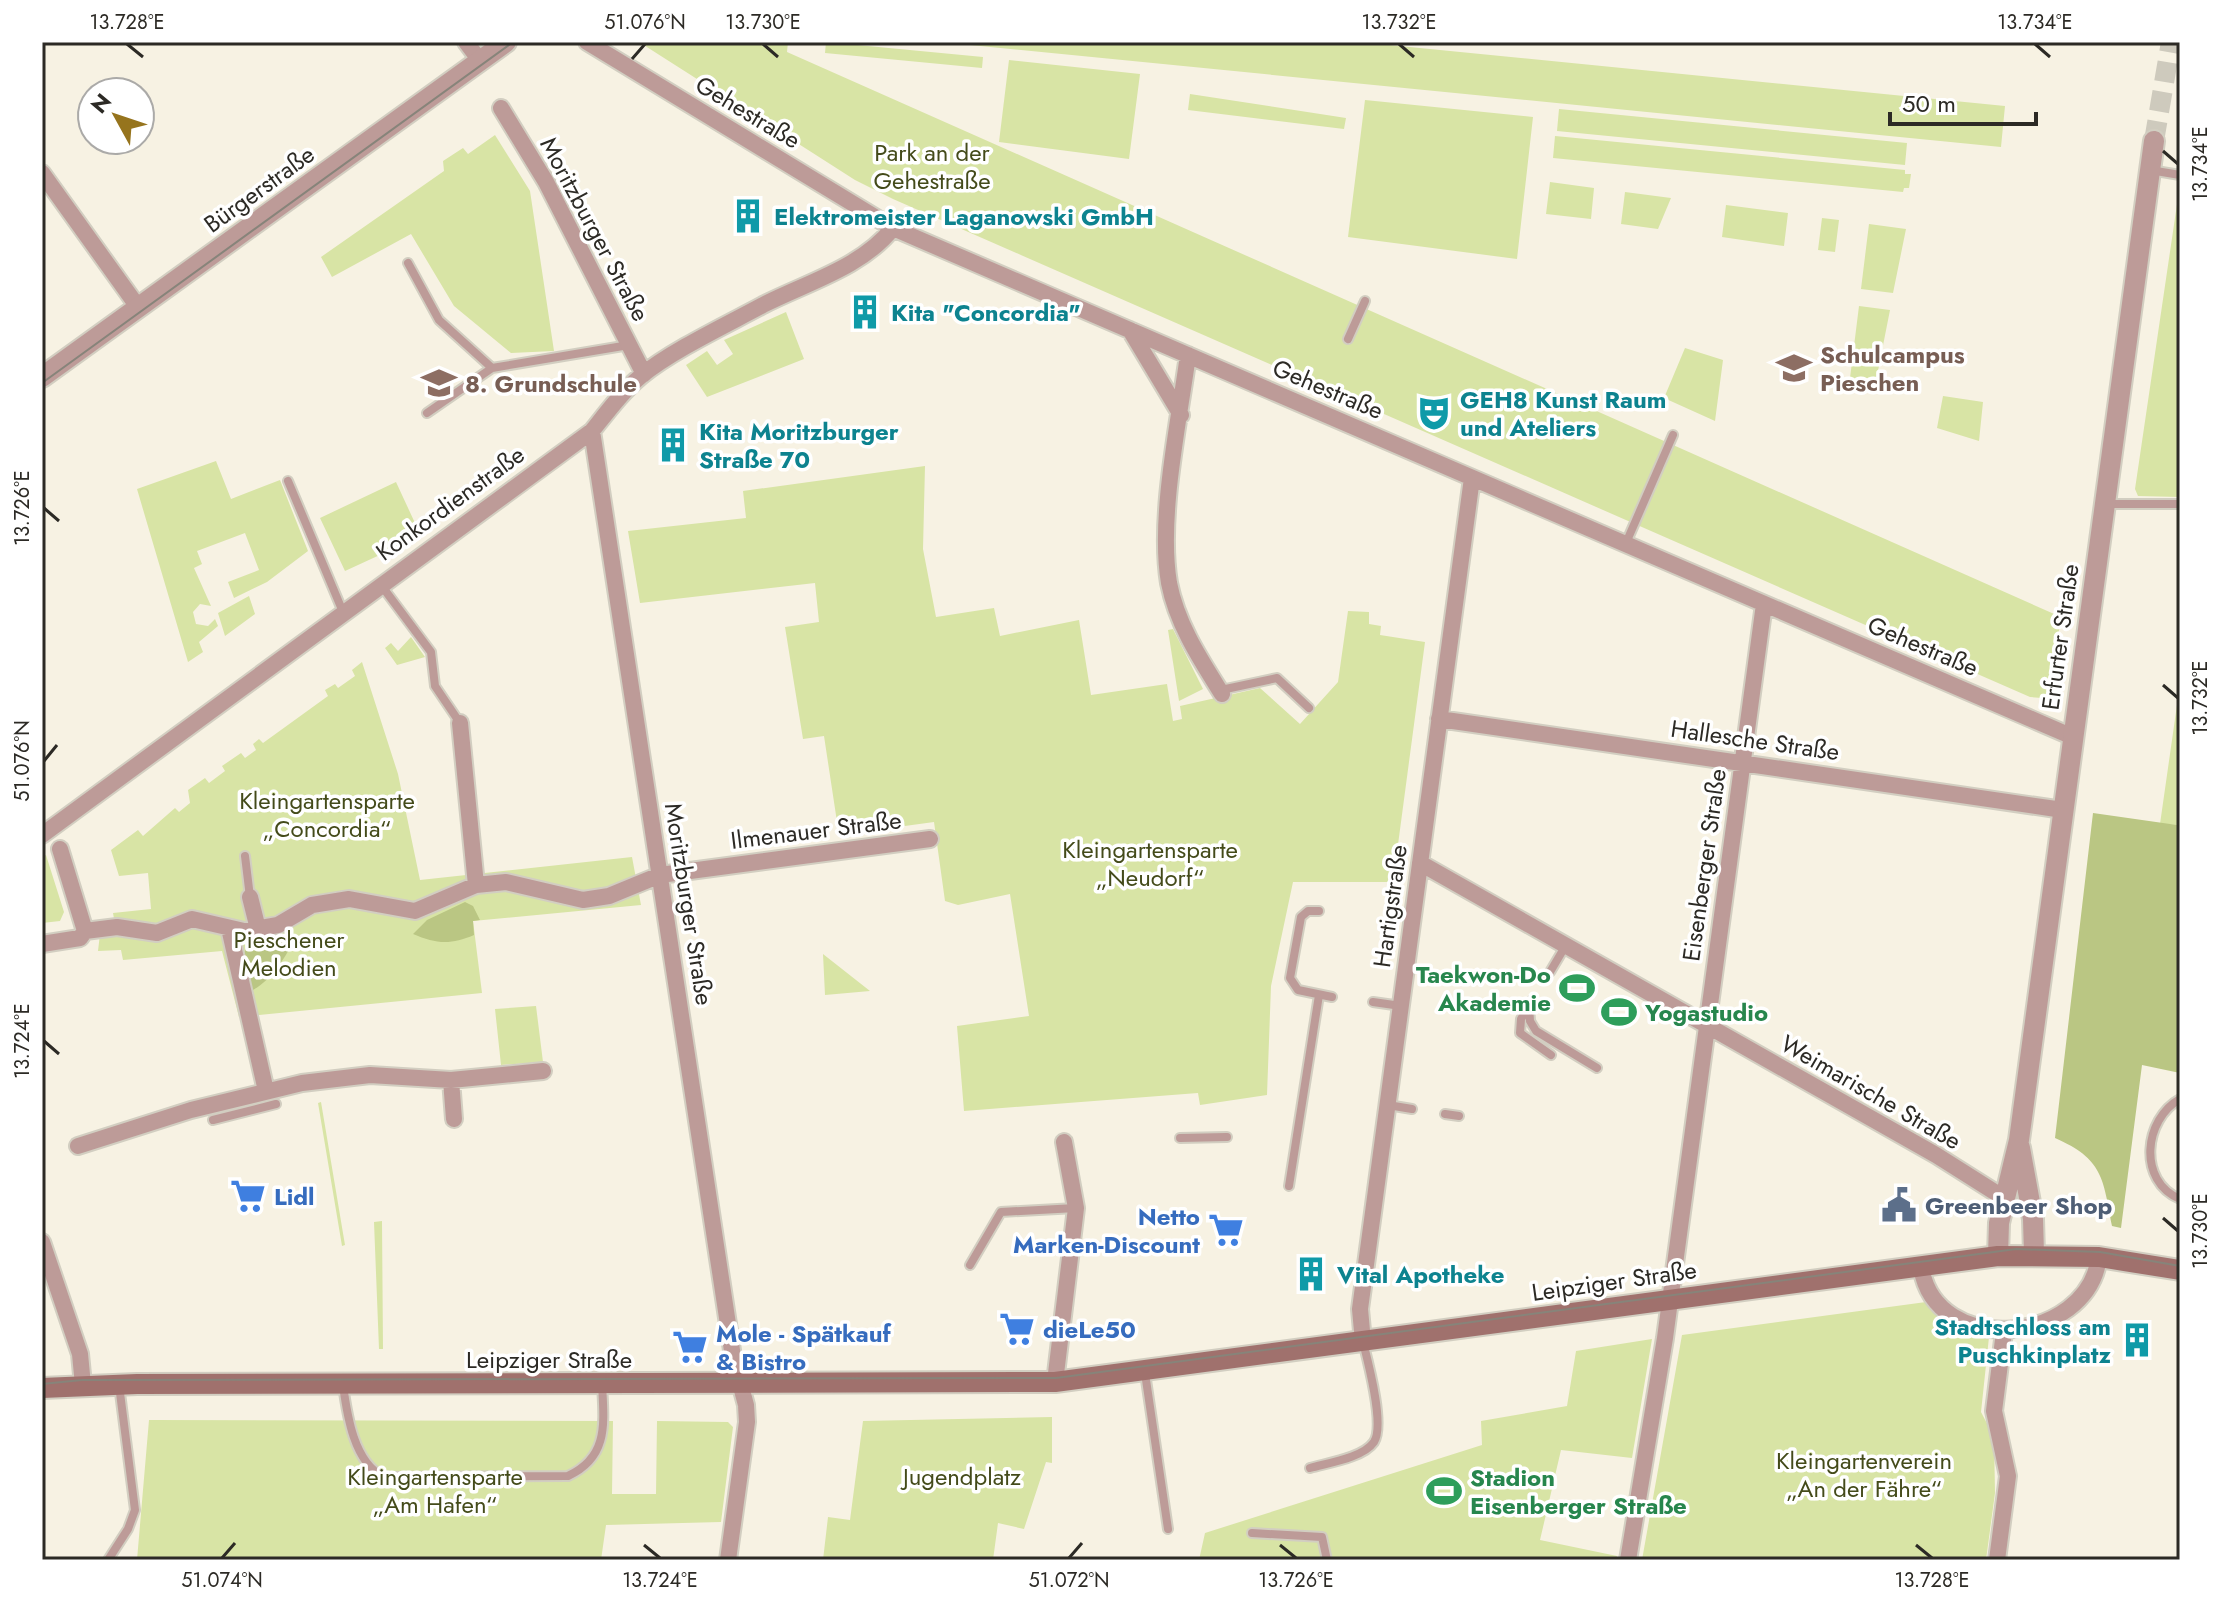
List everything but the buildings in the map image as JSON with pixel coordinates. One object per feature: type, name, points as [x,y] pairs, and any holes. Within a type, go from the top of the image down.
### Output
[{"type":"main road","name":"Leipziger Straße","points":[[42,1388],[119,1384],[1055,1382],[1998,1256],[2099,1257],[2180,1270]]},
{"type":"street","points":[[466,42],[481,62]]},
{"type":"street","name":"Bürgerstraße","points":[[42,377],[506,42]]},
{"type":"street","name":"Gehestraße","points":[[587,42],[893,228],[2073,737]]},
{"type":"street","name":"Moritzburger Straße","points":[[501,108],[546,182],[644,374]]},
{"type":"street","name":"Erfurter Straße","points":[[1998,1256],[1999,1223],[2019,1140],[2154,141]]},
{"type":"street","points":[[42,173],[138,307]]},
{"type":"street","name":"Konkordienstraße","points":[[42,835],[592,431],[623,393],[644,374],[761,306],[859,259],[877,247],[893,228]]},
{"type":"street","points":[[1130,330],[1181,415]]},
{"type":"street","points":[[1188,355],[1166,526],[1170,585],[1185,631],[1221,692]]},
{"type":"street","name":"Moritzburger Straße","points":[[592,431],[733,1357],[747,1422],[728,1560]]},
{"type":"street","name":"Hartigstraße","points":[[1363,1342],[1360,1309],[1472,478]]},
{"type":"street","name":"Eisenberger Straße","points":[[1628,1560],[1670,1299],[1764,604]]},
{"type":"street","name":"Hallesche Straße","points":[[1439,719],[2063,810]]},
{"type":"street","points":[[460,723],[467,838],[476,885]]},
{"type":"street","name":"Ilmenauer Straße","points":[[258,929],[278,925],[312,905],[329,900],[363,900],[415,911],[476,885],[515,882],[583,900],[595,900],[660,875],[930,839]]},
{"type":"street","points":[[60,849],[85,931]]},
{"type":"street","name":"Weimarische Straße","points":[[1420,863],[1936,1155],[2004,1198]]},
{"type":"street","points":[[42,944],[80,938],[85,931],[104,926],[157,933],[192,919],[229,928],[258,929],[250,897]]},
{"type":"street","points":[[229,928],[271,1098]]},
{"type":"street","points":[[78,1146],[191,1110],[271,1098],[370,1075],[451,1080],[543,1071]]},
{"type":"street","points":[[451,1080],[454,1119]]},
{"type":"street","name":"Erfurter Straße","points":[[2019,1140],[2033,1219],[2034,1254]]},
{"type":"street","points":[[1055,1382],[1076,1208],[1064,1142]]},
{"type":"street","points":[[42,1242],[80,1354],[83,1385]]},
{"type":"street","points":[[1921,1266],[1924,1280],[1945,1309],[1983,1328],[2004,1332],[2034,1327],[2065,1312],[2087,1290],[2099,1257]]},
{"type":"street","points":[[1997,1560],[2008,1476],[1994,1411],[2004,1332]]},
{"type":"lane","points":[[2150,170],[2180,175]]},
{"type":"lane","points":[[408,263],[439,320],[492,368]]},
{"type":"lane","points":[[1348,339],[1365,301]]},
{"type":"lane","points":[[427,413],[492,368],[630,345]]},
{"type":"lane","points":[[1625,544],[1673,435]]},
{"type":"lane","points":[[288,481],[343,612]]},
{"type":"lane","points":[[2105,504],[2180,504]]},
{"type":"lane","points":[[380,584],[431,652],[435,686],[460,723]]},
{"type":"lane","points":[[1221,692],[1277,678],[1309,708]]},
{"type":"lane","points":[[245,856],[250,897]]},
{"type":"lane","points":[[1319,911],[1308,911],[1301,917],[1290,978],[1298,990],[1332,997]]},
{"type":"lane","points":[[1550,972],[1566,945]]},
{"type":"lane","points":[[1289,1186],[1319,995]]},
{"type":"lane","points":[[1373,1002],[1401,1006]]},
{"type":"lane","points":[[1551,1055],[1520,1033],[1521,1019],[1531,1002],[1530,1021],[1536,1031],[1597,1068]]},
{"type":"lane","points":[[213,1120],[271,1098]]},
{"type":"lane","points":[[2180,1099],[2166,1106],[2156,1122],[2149,1143],[2154,1172],[2171,1195],[2180,1199]]},
{"type":"lane","points":[[1387,1105],[1412,1109]]},
{"type":"lane","points":[[1445,1114],[1459,1116]]},
{"type":"lane","points":[[1180,1138],[1227,1137]]},
{"type":"lane","points":[[970,1265],[1001,1212],[1076,1208]]},
{"type":"lane","points":[[1310,1468],[1365,1450],[1374,1442],[1377,1424],[1363,1342]]},
{"type":"lane","points":[[1144,1372],[1168,1529]]},
{"type":"lane","points":[[108,1560],[128,1529],[135,1510],[119,1384]]},
{"type":"lane","points":[[343,1384],[348,1420],[369,1467],[384,1477],[568,1476],[583,1469],[604,1436],[602,1384]]},
{"type":"lane","points":[[1252,1533],[1322,1537],[1327,1560]]},
{"type":"green space","name":"Park an der Gehestraße","points":[[639,42],[788,42],[787,52],[2061,617],[2050,692],[2042,698],[2030,697],[893,199],[855,180]]},
{"type":"green space","points":[[826,42],[983,57],[982,68],[825,53]]},
{"type":"green space","points":[[940,42],[1359,42],[2005,106],[2001,147]]},
{"type":"green space","points":[[1009,60],[1140,74],[1129,159],[999,142]]},
{"type":"green space","points":[[1190,94],[1346,118],[1344,129],[1188,110]]},
{"type":"green space","points":[[1365,100],[1533,117],[1517,259],[1348,237]]},
{"type":"green space","points":[[1559,109],[1907,143],[1905,165],[1557,131]]},
{"type":"green space","points":[[495,135],[530,191],[554,351],[511,353],[454,306],[411,234],[332,277],[321,257],[444,171],[443,161],[463,148],[468,154]]},
{"type":"green space","points":[[1555,136],[1905,170],[1905,174],[1911,174],[1909,188],[1904,188],[1903,192],[1553,158]]},
{"type":"green space","points":[[1550,182],[1594,188],[1591,219],[1546,214]]},
{"type":"green space","points":[[2180,184],[2180,497],[2138,496],[2135,489]]},
{"type":"green space","points":[[1625,192],[1671,198],[1658,229],[1621,224]]},
{"type":"green space","points":[[1726,205],[1788,213],[1784,246],[1722,237]]},
{"type":"green space","points":[[1822,218],[1839,220],[1835,252],[1818,250]]},
{"type":"green space","points":[[1869,224],[1906,229],[1893,293],[1861,289]]},
{"type":"green space","points":[[1859,306],[1890,310],[1875,386],[1850,378]]},
{"type":"green space","points":[[786,312],[804,359],[707,397],[686,365],[707,351],[717,365],[733,354],[724,340]]},
{"type":"green space","points":[[1685,348],[1723,360],[1715,421],[1664,398]]},
{"type":"green space","points":[[1943,396],[1983,402],[1979,441],[1937,428]]},
{"type":"green space","points":[[216,461],[231,499],[280,480],[308,551],[267,582],[234,598],[228,582],[259,570],[245,533],[197,551],[202,564],[194,568],[211,606],[200,604],[193,612],[196,624],[208,626],[215,619],[218,626],[199,642],[203,652],[188,662],[137,489]]},
{"type":"green space","name":"Kleingartensparte „Neudorf“","points":[[925,466],[923,549],[936,617],[994,608],[1000,636],[1079,620],[1091,695],[1167,684],[1173,721],[1182,719],[1180,706],[1260,688],[1300,724],[1338,682],[1348,611],[1369,612],[1369,624],[1381,626],[1380,635],[1425,642],[1393,882],[1293,882],[1271,986],[1267,1095],[1200,1105],[1198,1093],[964,1111],[957,1026],[1029,1016],[1010,894],[958,905],[945,901],[934,822],[839,835],[824,736],[803,739],[785,627],[819,622],[815,583],[640,603],[628,531],[746,518],[743,491]]},
{"type":"green space","points":[[396,482],[421,536],[345,571],[320,518]]},
{"type":"green space","points":[[249,596],[255,614],[225,636],[218,613]]},
{"type":"green space","points":[[1173,629],[1203,689],[1179,701],[1168,630]]},
{"type":"green space","points":[[411,637],[425,657],[397,665],[385,648],[391,643],[398,651]]},
{"type":"green space","points":[[362,662],[398,774],[420,880],[632,857],[641,905],[473,921],[482,993],[239,1017],[222,951],[123,960],[121,950],[98,951],[100,934],[117,935],[113,913],[151,909],[148,873],[119,876],[111,850],[138,830],[143,836],[175,808],[179,812],[190,803],[188,790],[205,778],[209,783],[225,771],[222,766],[241,753],[245,758],[256,750],[253,744],[259,739],[263,743],[328,696],[325,690],[335,684],[338,688],[355,676],[352,670]]},
{"type":"green space","points":[[2180,684],[2180,810],[2177,825],[2160,824]]},
{"type":"green space","points":[[2093,813],[2177,825],[2180,838],[2180,1073],[2142,1065],[2121,1228],[2112,1226],[2103,1183],[2092,1162],[2055,1138]]},
{"type":"green space","points":[[46,855],[64,912],[60,921],[42,923],[42,857]]},
{"type":"green space","points":[[465,902],[473,906],[480,920],[473,921],[474,935],[444,942],[413,934],[427,920]]},
{"type":"green space","points":[[291,937],[293,942],[269,978],[248,992],[243,956],[250,939]]},
{"type":"green space","points":[[823,954],[870,991],[825,995]]},
{"type":"green space","points":[[536,1006],[543,1062],[501,1065],[495,1009]]},
{"type":"green space","points":[[321,1102],[345,1245],[342,1246],[318,1103]]},
{"type":"green space","points":[[382,1221],[383,1349],[379,1349],[374,1222]]},
{"type":"green space","name":"Kleingartenverein „An der Fähre“","points":[[1926,1302],[1958,1326],[1989,1337],[1981,1412],[1994,1437],[1995,1493],[1986,1560],[1642,1560],[1682,1335]]},
{"type":"green space","name":"Stadion Eisenberger Straße","points":[[1652,1339],[1632,1458],[1561,1450],[1540,1540],[1617,1556],[1616,1560],[1199,1560],[1205,1533],[1482,1445],[1481,1421],[1567,1406],[1576,1351]]},
{"type":"green space","name":"Jugendplatz","points":[[1052,1417],[1052,1463],[1046,1462],[1024,1529],[998,1523],[993,1560],[823,1560],[828,1517],[850,1520],[863,1421]]},
{"type":"green space","name":"Kleingartensparte „Am Hafen“","points":[[149,1420],[613,1421],[612,1494],[656,1494],[657,1421],[728,1422],[733,1427],[721,1522],[606,1525],[601,1560],[137,1560]]},
{"type":"tunnel","points":[[2154,141],[2171,42]]},
{"type":"tram line","points":[[42,383],[513,42]]},
{"type":"tram line","points":[[42,1384],[82,1380],[1056,1378],[2016,1249],[2100,1252],[2180,1266]]},
{"type":"place","name":"Elektromeister Laganowski GmbH","points":[[748,216]]},
{"type":"place","name":"Kita \"Concordia\"","points":[[865,312]]},
{"type":"place","name":"Schulcampus Pieschen","points":[[1794,368]]},
{"type":"place","name":"8. Grundschule","points":[[439,383]]},
{"type":"place","name":"GEH8 Kunst Raum und Ateliers","points":[[1434,413]]},
{"type":"place","name":"Kita Moritzburger Straße 70","points":[[673,445]]},
{"type":"place","name":"Taekwon-Do Akademie","points":[[1577,988]]},
{"type":"place","name":"Yogastudio","points":[[1619,1012]]},
{"type":"place","name":"Lidl","points":[[248,1196]]},
{"type":"place","name":"Greenbeer Shop","points":[[1899,1205]]},
{"type":"place","name":"Netto Marken-Discount","points":[[1226,1230]]},
{"type":"place","name":"Vital Apotheke","points":[[1311,1274]]},
{"type":"place","name":"dieLe50","points":[[1017,1329]]},
{"type":"place","name":"Stadtschloss am Puschkinplatz","points":[[2137,1340]]},
{"type":"place","name":"Mole - Spätkauf & Bistro","points":[[690,1347]]},
{"type":"place","name":"Stadion Eisenberger Straße","points":[[1444,1491]]},
{"type":"park label","name":"Kleingartensparte „Concordia“","points":[[327,814]]},
{"type":"park label","name":"Pieschener Melodien","points":[[289,953]]}]
